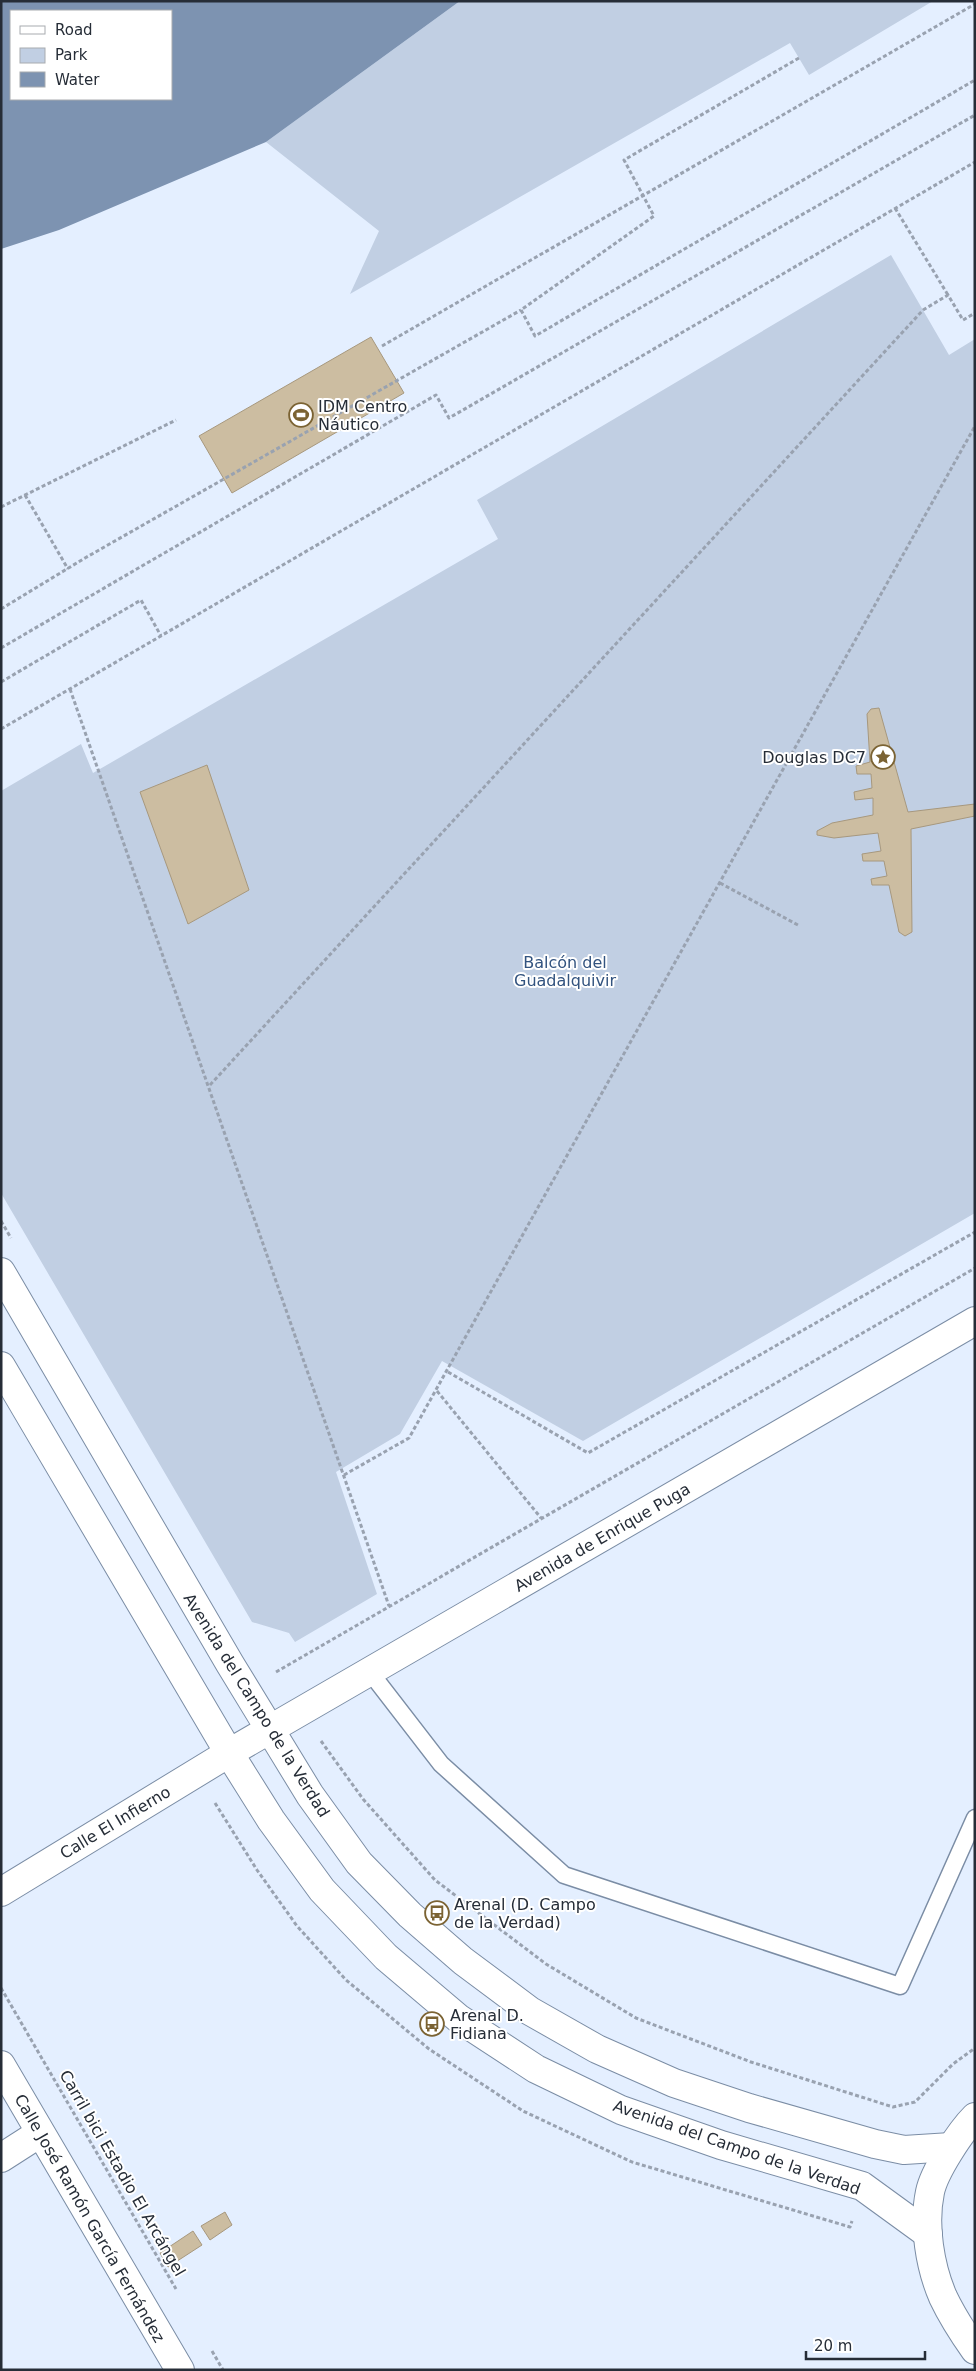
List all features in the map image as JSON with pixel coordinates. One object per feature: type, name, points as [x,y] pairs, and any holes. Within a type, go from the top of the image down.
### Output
[{"type":"main road","name":"Avenida del Campo de la Verdad","points":[[1,1272],[269,1730],[310,1795],[359,1863],[410,1915],[463,1961],[530,2010],[606,2053],[674,2082],[749,2108],[894,2148],[904,2150],[951,2148]]},
{"type":"main road","name":"Avenida de Enrique Puga","points":[[228,1753],[975,1321]]},
{"type":"main road","name":"Avenida del Campo de la Verdad","points":[[1,1366],[228,1753],[271,1820],[322,1890],[386,1957],[458,2018],[536,2069],[621,2110],[721,2145],[862,2186],[928,2234]]},
{"type":"main road","name":"Calle El Infierno","points":[[1,1892],[228,1753]]},
{"type":"main road","name":"Calle José Ramón García Fernández","points":[[1,2066],[180,2370]]},
{"type":"main road","points":[[975,2117],[951,2148],[930,2191],[928,2234],[936,2278],[942,2296],[952,2316],[975,2350]]},
{"type":"main road","points":[[1,2158],[40,2133]]},
{"type":"lane","points":[[370,1672],[441,1764],[564,1875],[900,1986],[975,1818]]},
{"type":"path","points":[[382,346],[975,4]]},
{"type":"path","points":[[1,609],[521,310],[654,216],[624,160],[799,58]]},
{"type":"path","points":[[521,310],[535,336],[975,80]]},
{"type":"path","points":[[1,648],[436,395],[449,418],[975,116]]},
{"type":"path","points":[[1,729],[975,162]]},
{"type":"path","points":[[895,208],[963,320],[975,313]]},
{"type":"path","points":[[210,1085],[923,310],[948,295]]},
{"type":"path","points":[[1,507],[176,420]]},
{"type":"path","points":[[344,1476],[409,1438],[448,1372],[975,426]]},
{"type":"path","points":[[26,495],[68,569]]},
{"type":"path","points":[[1,682],[141,600],[161,636]]},
{"type":"path","points":[[70,689],[210,1085],[389,1606]]},
{"type":"path","points":[[720,883],[798,926]]},
{"type":"path","points":[[448,1372],[588,1453],[975,1232]]},
{"type":"path","points":[[271,1675],[975,1268]]},
{"type":"path","points":[[437,1391],[541,1518]]},
{"type":"path","name":"Carril bici Estadio El Arcángel","points":[[1,1988],[178,2294]]},
{"type":"path","points":[[208,2344],[223,2370]]},
{"type":"green space","points":[[460,1],[933,1],[809,75],[790,43],[350,294],[379,231],[266,142]]},
{"type":"green space","name":"Balcón del Guadalquivir","points":[[891,255],[949,355],[975,339],[975,1213],[583,1441],[442,1361],[400,1434],[336,1472],[377,1594],[295,1642],[289,1633],[252,1622],[1,1193],[1,791],[81,744],[93,773],[498,539],[477,500]]},
{"type":"water","points":[[1,1],[460,1],[266,142],[59,230],[1,249]]},
{"type":"building","name":"IDM Centro Náutico","points":[[371,337],[404,393],[232,493],[199,436]]},
{"type":"building","points":[[879,708],[908,812],[975,804],[975,816],[911,829],[912,932],[905,936],[899,932],[889,885],[872,885],[871,879],[887,876],[884,861],[863,861],[862,854],[881,851],[878,833],[834,838],[817,835],[817,831],[832,823],[873,815],[873,798],[855,800],[854,792],[872,788],[871,774],[857,774],[856,766],[870,762],[867,714],[871,709]]},
{"type":"building","points":[[207,765],[249,890],[188,924],[140,792]]},
{"type":"building","points":[[225,2212],[232,2225],[210,2240],[201,2226]]},
{"type":"building","points":[[193,2231],[202,2245],[168,2267],[160,2253]]},
{"type":"place","name":"IDM Centro Náutico","points":[[301,415]]},
{"type":"place","name":"Douglas DC7","points":[[883,757]]},
{"type":"place","name":"Arenal (D. Campo de la Verdad)","points":[[437,1913]]},
{"type":"place","name":"Arenal D. Fidiana","points":[[432,2024]]}]
